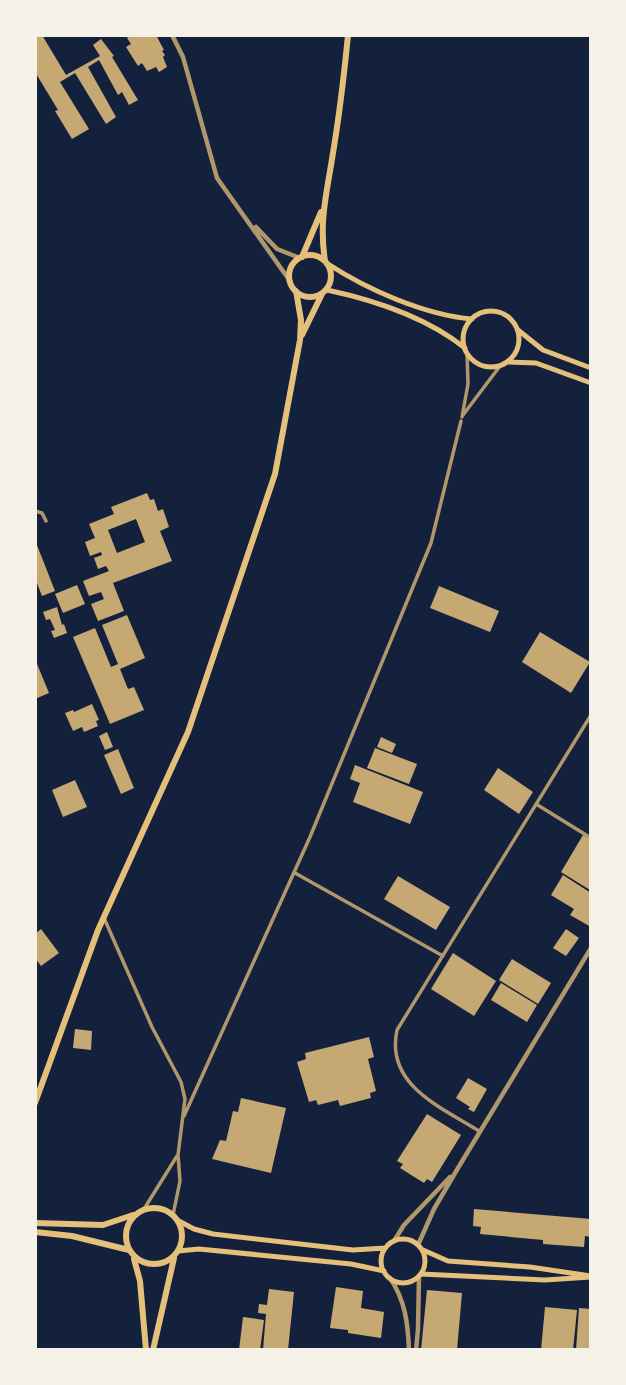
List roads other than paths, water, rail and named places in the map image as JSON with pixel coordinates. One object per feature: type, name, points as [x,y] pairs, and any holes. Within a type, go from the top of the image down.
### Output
[{"type":"main road","points":[[299,340],[331,280],[322,240],[323,207],[348,35]]},
{"type":"main road","points":[[35,1103],[104,916],[188,732],[275,474],[299,340],[300,309],[296,291],[290,281],[291,268],[301,257],[323,207]]},
{"type":"main road","points":[[301,257],[314,255],[363,285],[429,310],[472,319]]},
{"type":"main road","points":[[296,291],[306,297],[324,292],[366,300],[421,321],[445,333],[466,350],[471,359],[485,367],[500,366],[517,352],[517,330],[512,321],[499,313],[484,312],[472,319],[464,332],[466,350]]},
{"type":"main road","points":[[517,330],[543,350],[591,368]]},
{"type":"main road","points":[[507,362],[536,363],[591,383]]},
{"type":"main road","points":[[35,1223],[103,1225],[144,1209],[160,1208],[194,1229],[213,1234],[353,1250],[385,1248],[402,1239],[448,1261],[530,1267],[591,1277]]},
{"type":"main road","points":[[134,1215],[126,1232],[140,1281],[146,1350]]},
{"type":"main road","points":[[153,1350],[170,1267],[183,1234],[175,1217]]},
{"type":"main road","points":[[35,1232],[72,1237],[131,1253],[141,1261],[158,1265],[176,1254],[199,1249],[351,1264],[384,1271]]},
{"type":"main road","points":[[420,1247],[425,1264],[420,1275]]},
{"type":"main road","points":[[385,1248],[382,1259],[384,1271],[400,1283],[407,1283],[420,1275],[545,1280],[591,1277]]},
{"type":"street","points":[[172,35],[183,57],[218,178],[290,281]]},
{"type":"street","points":[[245,216],[277,249],[301,257]]},
{"type":"street","points":[[466,350],[468,384],[462,416],[500,366]]},
{"type":"street","points":[[184,1116],[295,872],[431,543],[461,421]]},
{"type":"street","points":[[35,511],[42,513],[46,521]]},
{"type":"street","points":[[480,1132],[411,1086],[400,1072],[396,1053],[397,1030],[591,715]]},
{"type":"street","points":[[536,804],[591,838]]},
{"type":"street","points":[[295,872],[443,956]]},
{"type":"street","points":[[104,916],[152,1027],[181,1082],[185,1098],[178,1154],[180,1181],[175,1217]]},
{"type":"street","points":[[420,1247],[435,1209],[458,1168],[591,948]]},
{"type":"street","points":[[144,1209],[178,1154]]},
{"type":"street","points":[[394,1241],[410,1218],[458,1168]]},
{"type":"street","points":[[415,1350],[420,1275]]},
{"type":"street","points":[[390,1278],[401,1297],[405,1312],[409,1350]]}]
